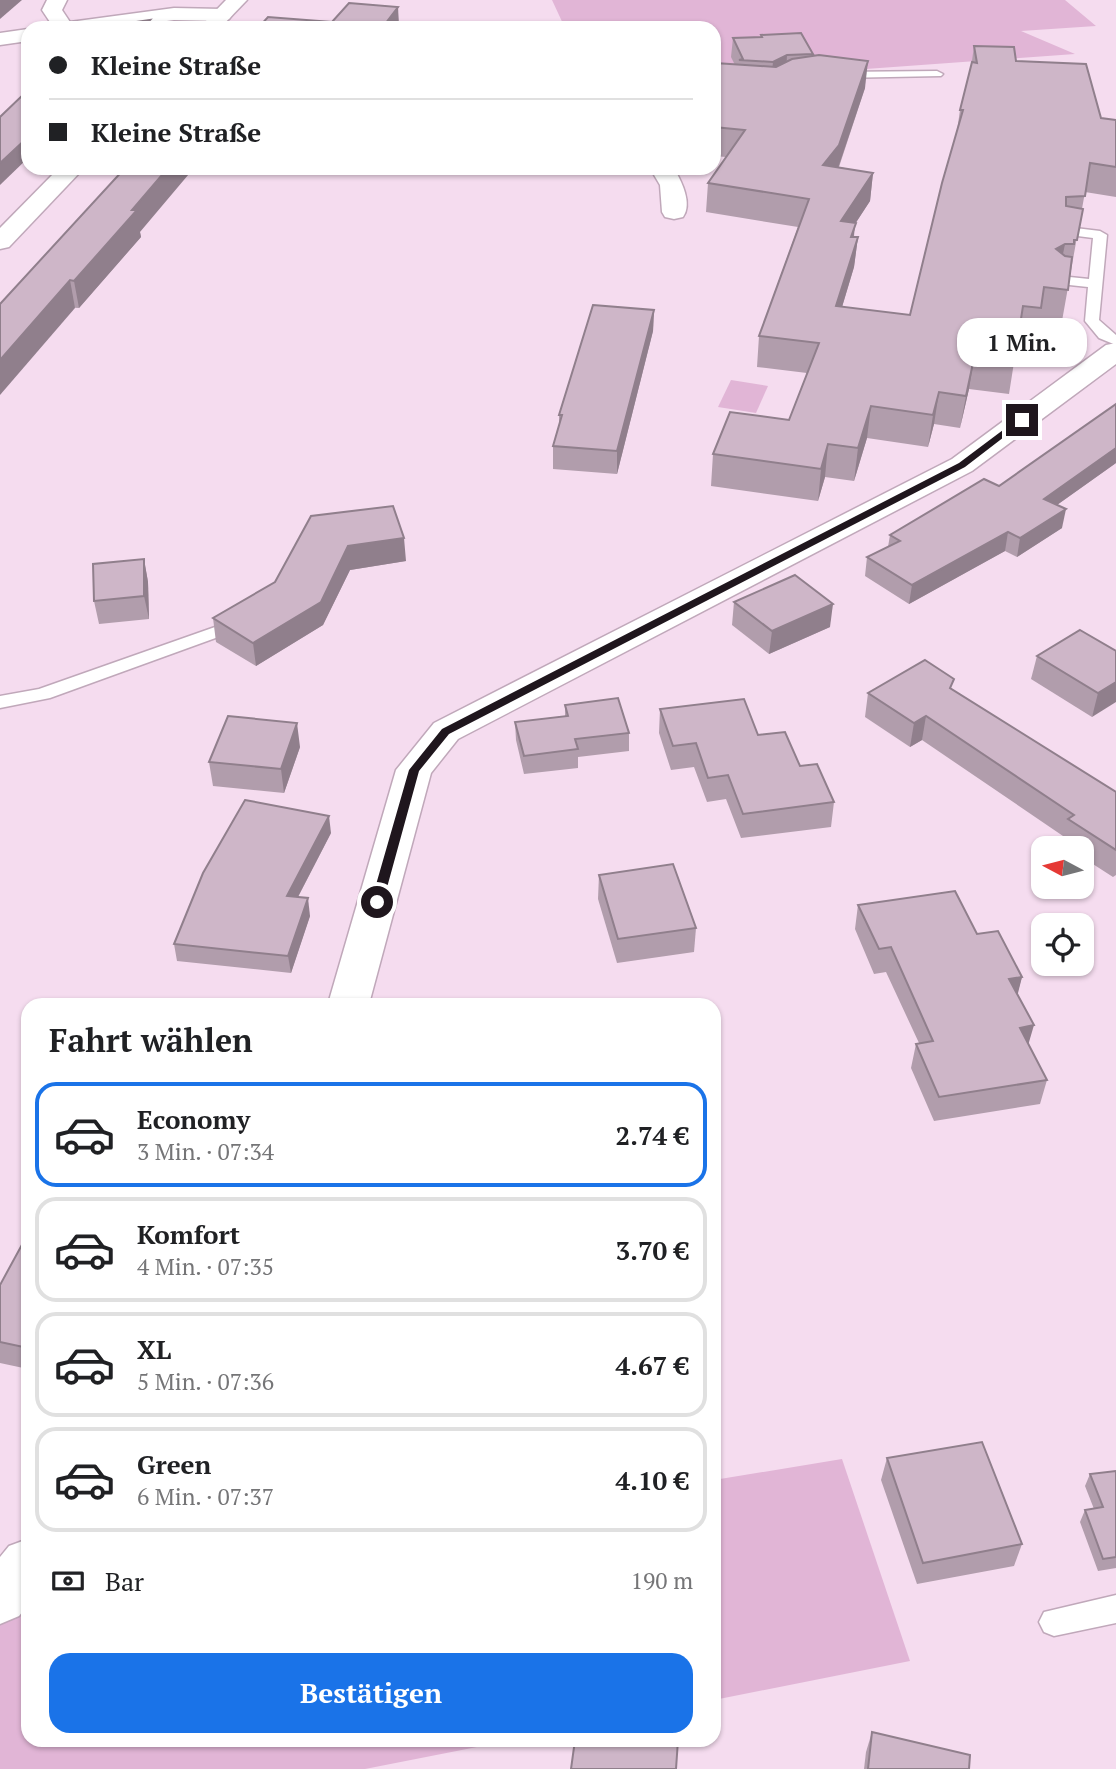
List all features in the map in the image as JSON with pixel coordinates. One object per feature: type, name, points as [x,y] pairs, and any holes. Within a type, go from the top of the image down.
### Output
[{"type":"street","points":[[57,0],[52,10],[59,21]]},
{"type":"street","points":[[216,21],[237,0]]},
{"type":"street","points":[[122,21],[174,14],[210,21]]},
{"type":"street","points":[[0,39],[21,36]]},
{"type":"street","points":[[0,242],[65,175]]},
{"type":"street","points":[[666,175],[672,185],[674,212]]},
{"type":"street","points":[[350,998],[414,770],[446,731],[962,465],[1116,351]]},
{"type":"street","points":[[0,1598],[21,1572]]},
{"type":"lane","points":[[824,76],[874,73],[937,74]]},
{"type":"lane","points":[[1067,231],[1100,235],[1093,325],[1116,341]]},
{"type":"lane","points":[[1060,280],[1095,284]]},
{"type":"lane","points":[[0,702],[43,694],[215,632]]},
{"type":"lane","points":[[1054,1622],[1116,1609]]},
{"type":"shaded area","points":[[552,0],[1065,0],[1096,26],[1021,31],[1075,54],[721,79],[721,21],[562,21]]},
{"type":"shaded area","points":[[731,380],[768,386],[756,413],[718,407]]},
{"type":"shaded area","points":[[842,1459],[910,1661],[721,1699],[721,1479]]},
{"type":"shaded area","points":[[21,1572],[21,1747],[477,1747],[365,1769],[0,1769],[0,1598]]},
{"type":"building","points":[[349,3],[398,7],[387,21],[333,21]]},
{"type":"building","points":[[268,17],[319,21],[264,21]]},
{"type":"building","points":[[801,33],[813,54],[787,55],[773,62],[739,60],[743,59],[733,38],[762,37],[761,35]]},
{"type":"building","points":[[974,46],[1014,47],[1016,61],[1086,64],[1101,118],[1116,120],[1116,167],[1090,163],[1085,196],[1066,197],[1066,206],[1083,209],[1077,240],[1074,240],[1074,244],[1065,244],[1056,249],[1065,256],[1072,257],[1068,290],[1044,287],[1041,308],[1023,306],[1014,363],[974,358],[966,396],[939,392],[933,415],[871,406],[858,448],[828,444],[821,469],[713,454],[730,412],[789,420],[819,343],[759,336],[809,199],[708,183],[714,175],[721,175],[721,164],[745,130],[721,128],[721,63],[776,67],[792,59],[819,55],[868,61],[839,145],[823,165],[873,173],[841,221],[856,223],[851,237],[858,237],[836,306],[910,315],[963,110],[960,110],[972,62],[977,63]]},
{"type":"building","points":[[21,97],[21,144],[0,163],[0,117]]},
{"type":"building","points":[[119,175],[162,175],[132,210],[137,210],[74,281],[70,280],[0,360],[0,304]]},
{"type":"building","points":[[593,305],[654,310],[617,451],[553,446],[562,415],[559,415]]},
{"type":"building","points":[[1116,404],[1116,448],[1044,499],[1066,509],[1020,538],[1008,532],[912,585],[867,557],[900,541],[890,535],[984,479],[999,486]]},
{"type":"building","points":[[393,506],[404,538],[348,546],[321,602],[253,643],[213,618],[275,582],[311,516]]},
{"type":"building","points":[[144,559],[144,596],[94,601],[93,564]]},
{"type":"building","points":[[795,575],[833,604],[772,631],[734,602]]},
{"type":"building","points":[[1080,630],[1116,651],[1116,682],[1098,693],[1037,656]]},
{"type":"building","points":[[925,660],[954,679],[950,688],[1116,792],[1116,850],[1068,819],[1074,815],[926,716],[914,723],[868,693]]},
{"type":"building","points":[[618,698],[629,733],[575,739],[578,749],[524,756],[515,722],[568,716],[565,705]]},
{"type":"building","points":[[744,699],[758,735],[785,732],[800,766],[817,764],[834,802],[743,814],[728,775],[708,778],[696,743],[673,746],[660,709]]},
{"type":"building","points":[[228,716],[297,723],[281,769],[209,762]]},
{"type":"building","points":[[245,800],[329,816],[287,896],[308,898],[288,956],[174,944],[203,873]]},
{"type":"building","points":[[673,864],[696,928],[618,939],[599,875]]},
{"type":"building","points":[[955,891],[977,934],[998,931],[1022,977],[1009,979],[1034,1025],[1020,1028],[1047,1080],[939,1097],[916,1044],[933,1041],[891,947],[879,949],[858,905]]},
{"type":"building","points":[[21,1246],[21,1346],[0,1342],[0,1285]]},
{"type":"building","points":[[982,1442],[1022,1544],[923,1563],[887,1458]]},
{"type":"building","points":[[1116,1471],[1116,1557],[1103,1559],[1085,1510],[1103,1507],[1090,1474]]},
{"type":"building","points":[[872,1732],[970,1755],[969,1769],[868,1769]]},
{"type":"building","points":[[574,1747],[678,1747],[676,1769],[571,1769]]},
{"type":"route","points":[[377,902],[414,770],[446,731],[787,558],[962,465],[1022,420]]}]
